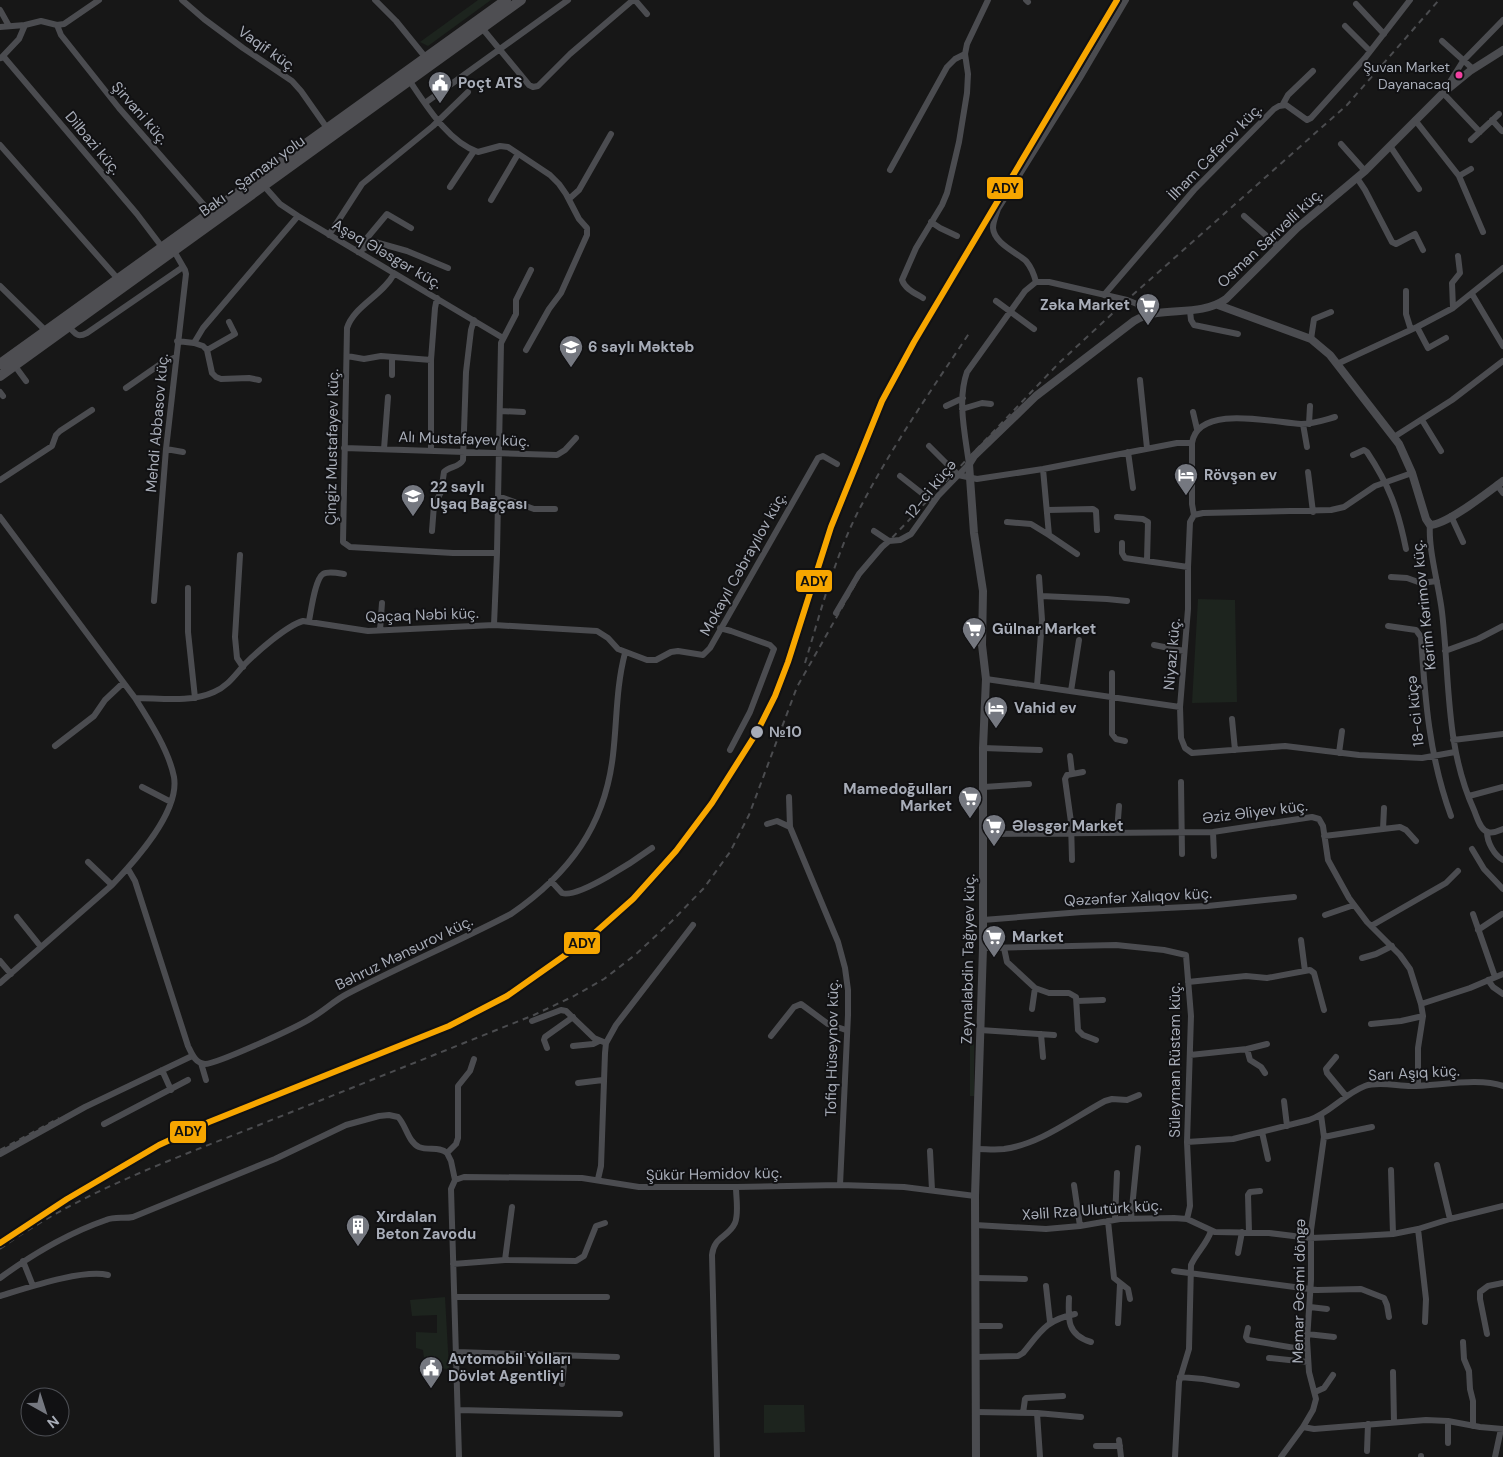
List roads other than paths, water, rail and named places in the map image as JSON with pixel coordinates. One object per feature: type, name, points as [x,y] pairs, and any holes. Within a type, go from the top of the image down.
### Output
[{"type":"highway","name":"Bakı - Şamaxı yolu","points":[[0,364],[506,0]]},
{"type":"highway","name":"Bakı - Şamaxı yolu","points":[[0,376],[521,0]]},
{"type":"street","points":[[0,27],[25,25],[42,21],[57,25],[71,20],[99,0]]},
{"type":"street","name":"Vaqif küç.","points":[[182,0],[243,48],[292,81],[302,91],[328,128]]},
{"type":"street","points":[[375,0],[396,21],[426,58]]},
{"type":"street","points":[[425,103],[568,0]]},
{"type":"street","points":[[482,28],[529,85],[533,87],[538,86],[570,54],[634,0],[647,14]]},
{"type":"street","points":[[923,298],[907,288],[902,280],[916,248],[947,193],[959,142],[967,93],[968,74],[965,54],[967,44],[988,0]]},
{"type":"street","points":[[1126,0],[1080,78],[998,209],[993,228],[996,236],[1026,261],[1036,282],[1049,282],[1137,304],[1146,315]]},
{"type":"street","name":"İlham Cəfərov küç.","points":[[1104,295],[1194,190],[1274,109],[1282,104],[1288,106],[1307,120],[1311,118],[1370,51],[1410,0]]},
{"type":"street","points":[[1356,4],[1384,34]]},
{"type":"street","points":[[0,10],[9,26]]},
{"type":"street","points":[[1480,132],[1442,93],[1464,61],[1503,20]]},
{"type":"street","points":[[1,58],[19,39],[25,25]]},
{"type":"street","name":"Şirvani küç.","points":[[57,25],[61,35],[113,101],[210,212]]},
{"type":"street","points":[[1345,26],[1370,51]]},
{"type":"street","points":[[1442,41],[1473,69]]},
{"type":"street","name":"Osman Sarıvəlli küç.","points":[[969,464],[974,456],[1036,396],[1134,321],[1146,315],[1190,311],[1218,305],[1237,289],[1309,217],[1357,178],[1442,93],[1473,69],[1503,50]]},
{"type":"street","points":[[890,170],[946,67],[955,59],[965,54]]},
{"type":"street","name":"Dilbazi küç.","points":[[1,58],[137,214],[162,248]]},
{"type":"street","points":[[1282,104],[1288,95],[1313,71]]},
{"type":"street","points":[[409,80],[437,121],[474,151],[503,146],[550,175],[563,188],[579,219],[587,228],[587,235],[561,293],[549,309],[526,350]]},
{"type":"street","points":[[329,235],[362,184],[437,121],[468,92]]},
{"type":"street","points":[[1471,140],[1500,114]]},
{"type":"street","points":[[1415,120],[1459,176],[1483,232]]},
{"type":"street","points":[[1492,120],[1502,131]]},
{"type":"street","points":[[569,199],[579,190],[611,134]]},
{"type":"street","points":[[0,144],[118,279]]},
{"type":"street","points":[[1341,144],[1364,170]]},
{"type":"street","points":[[1390,146],[1419,189]]},
{"type":"street","points":[[450,188],[474,151]]},
{"type":"street","points":[[491,200],[518,154]]},
{"type":"street","points":[[1459,176],[1471,168]]},
{"type":"street","points":[[1357,178],[1392,242],[1396,244],[1415,234],[1423,250]]},
{"type":"street","name":"Aşəq Ələsgər küç.","points":[[264,186],[280,204],[298,216],[503,338]]},
{"type":"street","points":[[357,251],[387,214],[412,228]]},
{"type":"street","points":[[194,343],[203,328],[298,216]]},
{"type":"street","points":[[1244,216],[1278,246]]},
{"type":"street","points":[[931,222],[958,236]]},
{"type":"street","points":[[357,251],[375,242],[407,251],[448,268]]},
{"type":"street","points":[[69,327],[77,336],[87,333],[184,267],[174,250]]},
{"type":"street","points":[[1453,308],[1452,282],[1460,273],[1458,256]]},
{"type":"street","name":"Mehdi Abbasov küç.","points":[[154,601],[166,449],[186,274],[184,267]]},
{"type":"street","points":[[1338,364],[1414,329],[1453,308],[1503,268]]},
{"type":"street","points":[[494,625],[500,453],[501,343],[516,314],[516,300],[531,270]]},
{"type":"street","name":"Çingiz Mustafayev küç.","points":[[394,274],[383,290],[354,315],[347,328],[342,538],[346,545],[435,552],[497,553]]},
{"type":"street","name":"12-ci küçə","points":[[836,613],[859,574],[882,547],[889,541],[900,540],[911,534],[933,502],[969,464],[962,409],[964,379],[1010,310],[1025,291],[1036,282]]},
{"type":"street","points":[[0,286],[46,331]]},
{"type":"street","points":[[1406,291],[1407,318],[1428,348],[1446,338]]},
{"type":"street","points":[[1472,294],[1503,346]]},
{"type":"street","points":[[431,451],[431,360],[437,298]]},
{"type":"street","points":[[996,301],[1034,329]]},
{"type":"street","name":"Kərim Kərimov küç.","points":[[1218,305],[1311,339],[1325,350],[1338,364],[1403,451],[1426,519],[1430,525],[1455,752],[1468,796],[1482,826],[1487,832],[1488,841],[1496,855],[1503,860]]},
{"type":"street","points":[[1190,311],[1191,320],[1194,325],[1238,334]]},
{"type":"street","points":[[1311,339],[1314,318],[1331,312]]},
{"type":"street","points":[[432,531],[434,506],[441,492],[444,472],[463,463],[466,372],[474,320]]},
{"type":"street","points":[[207,350],[235,334],[229,322]]},
{"type":"street","points":[[177,341],[203,346],[207,350],[212,373],[221,380],[244,378],[259,380]]},
{"type":"street","points":[[346,356],[364,359],[381,356],[431,360]]},
{"type":"street","points":[[126,388],[159,365],[176,357]]},
{"type":"street","points":[[392,357],[392,375]]},
{"type":"street","points":[[1394,437],[1422,420],[1503,361]]},
{"type":"street","points":[[15,366],[26,381]]},
{"type":"street","points":[[1140,380],[1147,448]]},
{"type":"street","points":[[384,449],[388,397]]},
{"type":"street","points":[[946,406],[963,398]]},
{"type":"street","points":[[962,409],[982,403],[991,404]]},
{"type":"street","points":[[1307,447],[1306,424],[1310,406]]},
{"type":"street","points":[[0,480],[52,446],[60,432],[92,410]]},
{"type":"street","points":[[500,411],[523,412]]},
{"type":"street","points":[[1193,412],[1197,429]]},
{"type":"street","points":[[1335,417],[1306,424],[1257,418],[1231,418],[1197,429],[1192,443],[1192,504],[1194,515],[1203,513],[1313,512],[1331,510],[1344,507],[1367,491],[1412,473]]},
{"type":"street","points":[[1422,420],[1442,451]]},
{"type":"street","name":"Alı Mustafayev küç.","points":[[344,448],[557,454],[565,450],[576,438]]},
{"type":"street","name":"12-ci küçə","points":[[970,478],[987,478],[1147,448],[1177,443],[1192,443]]},
{"type":"street","points":[[929,446],[958,474],[970,478]]},
{"type":"street","points":[[166,449],[183,452]]},
{"type":"street","points":[[1353,455],[1360,450],[1367,452],[1386,482],[1400,520],[1406,549]]},
{"type":"street","points":[[1128,452],[1133,488]]},
{"type":"street","name":"Mokayıl Cəbrayılov küç.","points":[[625,653],[652,661],[678,650],[703,654],[710,648],[818,458],[823,456],[837,464]]},
{"type":"street","name":"Zeynalabdin Tağıyev küç.","points":[[969,464],[974,533],[983,591],[982,644],[986,679],[983,748],[983,948],[975,1196],[976,1457]]},
{"type":"street","points":[[1043,469],[1049,535]]},
{"type":"street","points":[[1308,472],[1313,512]]},
{"type":"street","points":[[900,476],[933,502]]},
{"type":"street","points":[[1430,525],[1439,524],[1500,483],[1503,493]]},
{"type":"street","points":[[498,496],[534,508],[555,509]]},
{"type":"street","points":[[1048,510],[1094,509],[1097,514],[1097,530]]},
{"type":"street","name":"Niyazi küç.","points":[[1194,515],[1190,522],[1188,608],[1180,707],[1181,738],[1188,752],[1197,753],[1285,746],[1339,753],[1422,758],[1455,752]]},
{"type":"street","points":[[1451,516],[1463,542]]},
{"type":"street","points":[[0,517],[135,698],[169,761],[174,783],[171,802],[160,823],[128,869],[0,983]]},
{"type":"street","points":[[1117,517],[1143,519],[1148,522],[1147,560]]},
{"type":"street","points":[[1007,522],[1032,524],[1077,554]]},
{"type":"street","points":[[874,531],[889,541]]},
{"type":"street","points":[[1122,543],[1122,553],[1125,558],[1188,567]]},
{"type":"street","points":[[240,555],[235,637],[237,658],[243,667]]},
{"type":"street","points":[[135,698],[196,698],[223,688],[259,651],[293,625],[309,621],[317,585],[321,576],[327,573],[344,574]]},
{"type":"street","points":[[1037,686],[1042,620],[1039,577]]},
{"type":"street","points":[[1391,578],[1407,578],[1421,583],[1437,581]]},
{"type":"street","points":[[188,588],[188,632],[196,698]]},
{"type":"street","points":[[1041,596],[1107,598],[1127,601]]},
{"type":"street","points":[[380,630],[382,603]]},
{"type":"street","name":"Qaçaq Nəbi küç.","points":[[309,621],[357,630],[494,625],[597,631],[625,653]]},
{"type":"street","name":"18-ci küçə","points":[[1388,626],[1416,630],[1421,637],[1425,698],[1433,757],[1451,816]]},
{"type":"street","points":[[1445,650],[1478,639],[1503,626]]},
{"type":"street","points":[[720,628],[731,630],[770,645],[774,649],[750,712],[730,750]]},
{"type":"street","points":[[1071,691],[1079,640]]},
{"type":"street","points":[[1154,645],[1184,650]]},
{"type":"street","name":"Bəhruz Mənsurov küç.","points":[[201,1063],[212,1063],[305,1022],[345,995],[512,914],[529,902],[551,881],[575,856],[587,840],[609,785],[619,677],[625,653]]},
{"type":"street","points":[[1112,673],[1113,737],[1124,741]]},
{"type":"street","points":[[986,679],[1180,707]]},
{"type":"street","points":[[55,746],[94,716],[105,700],[124,683]]},
{"type":"street","points":[[1232,719],[1235,750]]},
{"type":"street","points":[[1339,753],[1342,731]]},
{"type":"street","points":[[1453,740],[1503,734]]},
{"type":"street","points":[[983,748],[1040,750]]},
{"type":"street","points":[[1070,756],[1072,774]]},
{"type":"street","points":[[1072,860],[1065,779],[1066,776],[1083,772]]},
{"type":"street","points":[[1181,782],[1182,854]]},
{"type":"street","points":[[984,787],[1029,784]]},
{"type":"street","points":[[142,786],[171,802]]},
{"type":"street","points":[[1468,796],[1503,787]]},
{"type":"street","name":"Tofiq Hüseynov küç.","points":[[788,797],[790,827],[843,957],[848,990],[840,1185]]},
{"type":"street","points":[[1117,832],[1119,806]]},
{"type":"street","points":[[1383,829],[1384,808]]},
{"type":"street","name":"Əziz Əliyev küç.","points":[[984,834],[1213,832],[1312,817],[1322,821],[1328,860],[1354,905],[1371,926],[1400,955],[1410,969],[1422,1004],[1423,1016],[1418,1048],[1418,1086]]},
{"type":"street","points":[[767,824],[777,821],[790,827]]},
{"type":"street","points":[[1324,836],[1403,828],[1416,841]]},
{"type":"street","points":[[1487,832],[1496,832],[1503,829]]},
{"type":"street","points":[[1213,832],[1214,856]]},
{"type":"street","points":[[551,881],[562,893],[570,893],[607,878],[652,848]]},
{"type":"street","points":[[1472,850],[1484,869],[1503,889]]},
{"type":"street","points":[[88,862],[112,885]]},
{"type":"street","points":[[128,869],[135,881],[188,1046],[192,1056],[201,1063],[206,1080]]},
{"type":"street","points":[[1371,926],[1446,883],[1458,871]]},
{"type":"street","name":"Qəzənfər Xalıqov küç.","points":[[983,920],[1098,911],[1208,906],[1294,897]]},
{"type":"street","points":[[1326,915],[1354,905]]},
{"type":"street","points":[[1473,914],[1493,987],[1503,994]]},
{"type":"street","points":[[1478,930],[1502,914]]},
{"type":"street","points":[[17,917],[41,947]]},
{"type":"street","points":[[598,1179],[602,1166],[603,1080],[606,1043],[616,1025],[693,925]]},
{"type":"street","points":[[1301,940],[1304,970]]},
{"type":"street","name":"Süleyman Rüstəm küç.","points":[[983,948],[1116,945],[1182,954],[1187,958],[1191,1016],[1187,1142],[1190,1206],[1187,1219]]},
{"type":"street","points":[[1362,958],[1392,946]]},
{"type":"street","points":[[1004,948],[1007,962],[1035,988],[1050,993],[1070,993],[1076,997],[1079,1034],[1096,1040]]},
{"type":"street","points":[[0,961],[11,974]]},
{"type":"street","points":[[1188,982],[1246,976],[1267,978],[1310,970],[1314,974],[1324,1010]]},
{"type":"street","points":[[1422,1004],[1470,988],[1503,974]]},
{"type":"street","points":[[1032,1009],[1035,988]]},
{"type":"street","points":[[1077,1002],[1103,1000]]},
{"type":"street","points":[[771,1036],[794,1007],[801,1004],[828,1024],[846,1030]]},
{"type":"street","points":[[532,1021],[561,1010],[566,1011],[594,1038],[606,1043]]},
{"type":"street","points":[[1371,1024],[1401,1021],[1423,1016]]},
{"type":"street","points":[[547,1048],[544,1040],[545,1037],[573,1017]]},
{"type":"street","points":[[980,1030],[1054,1035]]},
{"type":"street","points":[[1040,1034],[1043,1057]]},
{"type":"street","points":[[573,1046],[593,1044],[599,1041]]},
{"type":"street","points":[[1190,1054],[1247,1049],[1267,1044]]},
{"type":"street","points":[[1247,1049],[1250,1060],[1262,1067],[1265,1073]]},
{"type":"street","points":[[0,1154],[86,1107],[192,1056]]},
{"type":"street","points":[[1336,1057],[1326,1069],[1327,1073],[1346,1096]]},
{"type":"street","points":[[447,1153],[456,1144],[458,1138],[458,1086],[470,1071],[474,1059]]},
{"type":"street","points":[[162,1070],[170,1090]]},
{"type":"street","points":[[104,1124],[188,1080]]},
{"type":"street","points":[[578,1083],[603,1080]]},
{"type":"street","name":"Sarı Aşıq küç.","points":[[1187,1142],[1217,1141],[1287,1126],[1321,1115],[1346,1096],[1370,1085],[1418,1086],[1482,1082],[1496,1083],[1503,1086]]},
{"type":"street","points":[[977,1149],[1009,1148],[1039,1138],[1105,1101],[1112,1099],[1127,1100],[1140,1095]]},
{"type":"street","points":[[1284,1101],[1287,1126]]},
{"type":"street","points":[[0,1278],[54,1242],[108,1219],[133,1217],[276,1159],[346,1125],[379,1116],[389,1115],[398,1117],[413,1142],[418,1146],[438,1149],[447,1153],[451,1161],[455,1180],[451,1189],[459,1457]]},
{"type":"street","name":"Memar Əcəmi döngə","points":[[1281,1457],[1303,1427],[1315,1404],[1315,1392],[1309,1372],[1307,1350],[1311,1289],[1310,1238],[1324,1137],[1321,1115]]},
{"type":"street","points":[[1324,1137],[1372,1127]]},
{"type":"street","points":[[1262,1132],[1268,1160]]},
{"type":"street","points":[[1131,1218],[1138,1148]]},
{"type":"street","points":[[930,1151],[932,1190]]},
{"type":"street","points":[[1437,1165],[1450,1219]]},
{"type":"street","points":[[1390,1170],[1393,1234]]},
{"type":"street","points":[[1116,1173],[1111,1220],[1114,1278],[1128,1289],[1130,1299]]},
{"type":"street","name":"Şükür Həmidov küç.","points":[[455,1180],[464,1177],[598,1179],[626,1186],[639,1187],[840,1185],[904,1187],[975,1196]]},
{"type":"street","points":[[1074,1185],[1080,1226]]},
{"type":"street","points":[[717,1457],[712,1254],[715,1242],[733,1227],[736,1222],[736,1187]]},
{"type":"street","points":[[1249,1232],[1248,1195],[1250,1192],[1260,1191]]},
{"type":"street","name":"Xəlil Rza Ulutürk küç.","points":[[975,1226],[1046,1229],[1131,1218],[1187,1219],[1211,1231],[1249,1232],[1310,1238],[1393,1234],[1503,1206]]},
{"type":"street","points":[[505,1260],[512,1207]]},
{"type":"street","points":[[453,1264],[505,1260],[576,1261],[584,1256],[596,1226],[605,1223]]},
{"type":"street","points":[[1418,1229],[1426,1299],[1425,1322]]},
{"type":"street","points":[[1175,1457],[1180,1377],[1189,1349],[1190,1272],[1193,1259],[1211,1231]]},
{"type":"street","points":[[1238,1253],[1242,1232]]},
{"type":"street","points":[[23,1261],[34,1286]]},
{"type":"street","points":[[1174,1270],[1311,1289],[1367,1290],[1384,1298],[1388,1305],[1389,1317]]},
{"type":"street","points":[[0,1296],[84,1274],[100,1273],[108,1275]]},
{"type":"street","points":[[975,1278],[1025,1279]]},
{"type":"street","points":[[1487,1334],[1480,1292],[1488,1286],[1503,1283]]},
{"type":"street","points":[[1118,1323],[1120,1284]]},
{"type":"street","points":[[1046,1286],[1050,1322]]},
{"type":"street","points":[[455,1297],[607,1297]]},
{"type":"street","points":[[1069,1298],[1074,1333],[1084,1340],[1091,1342]]},
{"type":"street","points":[[1310,1307],[1327,1309]]},
{"type":"street","points":[[976,1357],[1018,1356],[1023,1353],[1050,1322],[1072,1315]]},
{"type":"street","points":[[976,1326],[1000,1326]]},
{"type":"street","points":[[1248,1328],[1246,1338],[1248,1340],[1307,1350]]},
{"type":"street","points":[[1308,1334],[1334,1337]]},
{"type":"street","points":[[1463,1342],[1464,1359],[1469,1371],[1473,1401],[1473,1426]]},
{"type":"street","points":[[456,1352],[617,1357]]},
{"type":"street","points":[[562,1384],[564,1356]]},
{"type":"street","points":[[1269,1358],[1308,1362]]},
{"type":"street","points":[[1393,1372],[1394,1422]]},
{"type":"street","points":[[1315,1392],[1324,1388],[1334,1375]]},
{"type":"street","points":[[1180,1377],[1237,1385]]},
{"type":"street","points":[[1024,1413],[1026,1398],[1063,1396]]},
{"type":"street","points":[[458,1410],[620,1414]]},
{"type":"street","points":[[976,1412],[1037,1413],[1081,1417]]},
{"type":"street","points":[[1037,1413],[1040,1457]]},
{"type":"street","points":[[1303,1427],[1314,1429],[1426,1420],[1448,1421],[1502,1429],[1495,1457]]},
{"type":"street","points":[[1448,1421],[1448,1443]]},
{"type":"street","points":[[1368,1424],[1368,1451]]},
{"type":"street","points":[[1096,1446],[1120,1443],[1121,1457]]},
{"type":"railway","points":[[0,1249],[58,1212],[120,1182],[184,1154],[534,1015],[604,979],[635,955],[704,888],[730,852],[749,815],[797,687],[861,574],[889,541],[1059,363],[1127,300],[1347,105],[1439,0]]},
{"type":"railway","points":[[805,663],[836,563],[861,506],[900,439],[970,332]]},
{"type":"railway","points":[[0,1150],[59,1118]]},
{"type":"place","name":"Şuvan Market Dayanacaq","points":[[1459,75]]},
{"type":"place","name":"Poçt ATS","points":[[440,104]]},
{"type":"place","name":"Zəka Market","points":[[1148,326]]},
{"type":"place","name":"6 saylı Məktəb","points":[[571,368]]},
{"type":"place","name":"Rövşən ev","points":[[1186,496]]},
{"type":"place","name":"22 saylı Uşaq Bağçası","points":[[413,517]]},
{"type":"place","name":"Gülnar Market","points":[[974,650]]},
{"type":"place","name":"Vahid ev","points":[[996,729]]},
{"type":"place","name":"№10","points":[[757,732]]},
{"type":"place","name":"Mamedoğulları Market","points":[[970,819]]},
{"type":"place","name":"Ələsgər Market","points":[[994,847]]},
{"type":"place","name":"Market","points":[[994,958]]},
{"type":"place","name":"Xırdalan Beton Zavodu","points":[[358,1247]]},
{"type":"place","name":"Avtomobil Yolları Dövlət Agentliyi","points":[[431,1389]]}]
